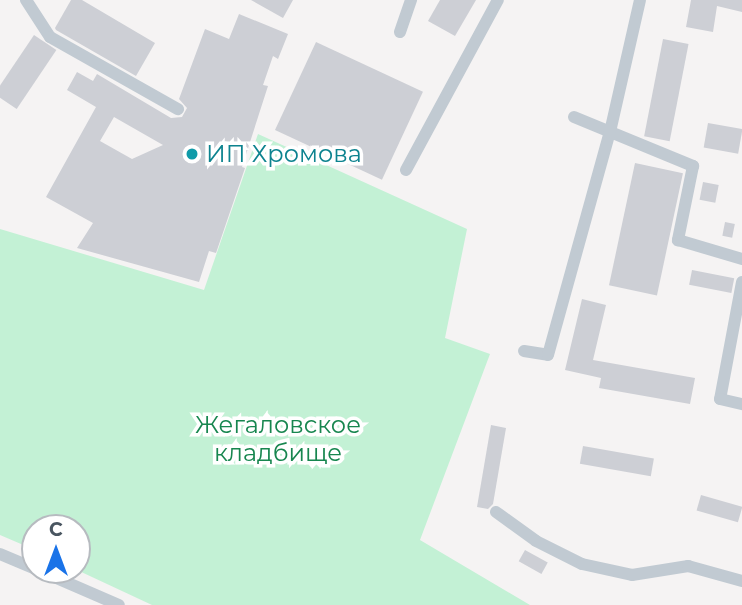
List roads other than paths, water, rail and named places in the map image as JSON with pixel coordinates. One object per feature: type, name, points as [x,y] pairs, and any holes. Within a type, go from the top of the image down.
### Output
[{"type":"street","points":[[26,0],[50,37],[178,109]]},
{"type":"street","points":[[400,32],[411,0]]},
{"type":"street","points":[[406,170],[498,0]]},
{"type":"street","points":[[524,351],[548,355],[610,131],[640,0]]},
{"type":"street","points":[[574,117],[694,166],[678,240],[742,258]]},
{"type":"street","points":[[742,282],[720,398],[742,404]]},
{"type":"street","points":[[496,512],[536,541],[582,564],[632,575],[688,566],[742,581]]},
{"type":"street","points":[[0,554],[21,563]]},
{"type":"street","points":[[71,584],[119,605]]},
{"type":"place","name":"ИП Хромова","points":[[192,154]]},
{"type":"park label","name":"Жегаловское кладбище","points":[[278,439]]}]
